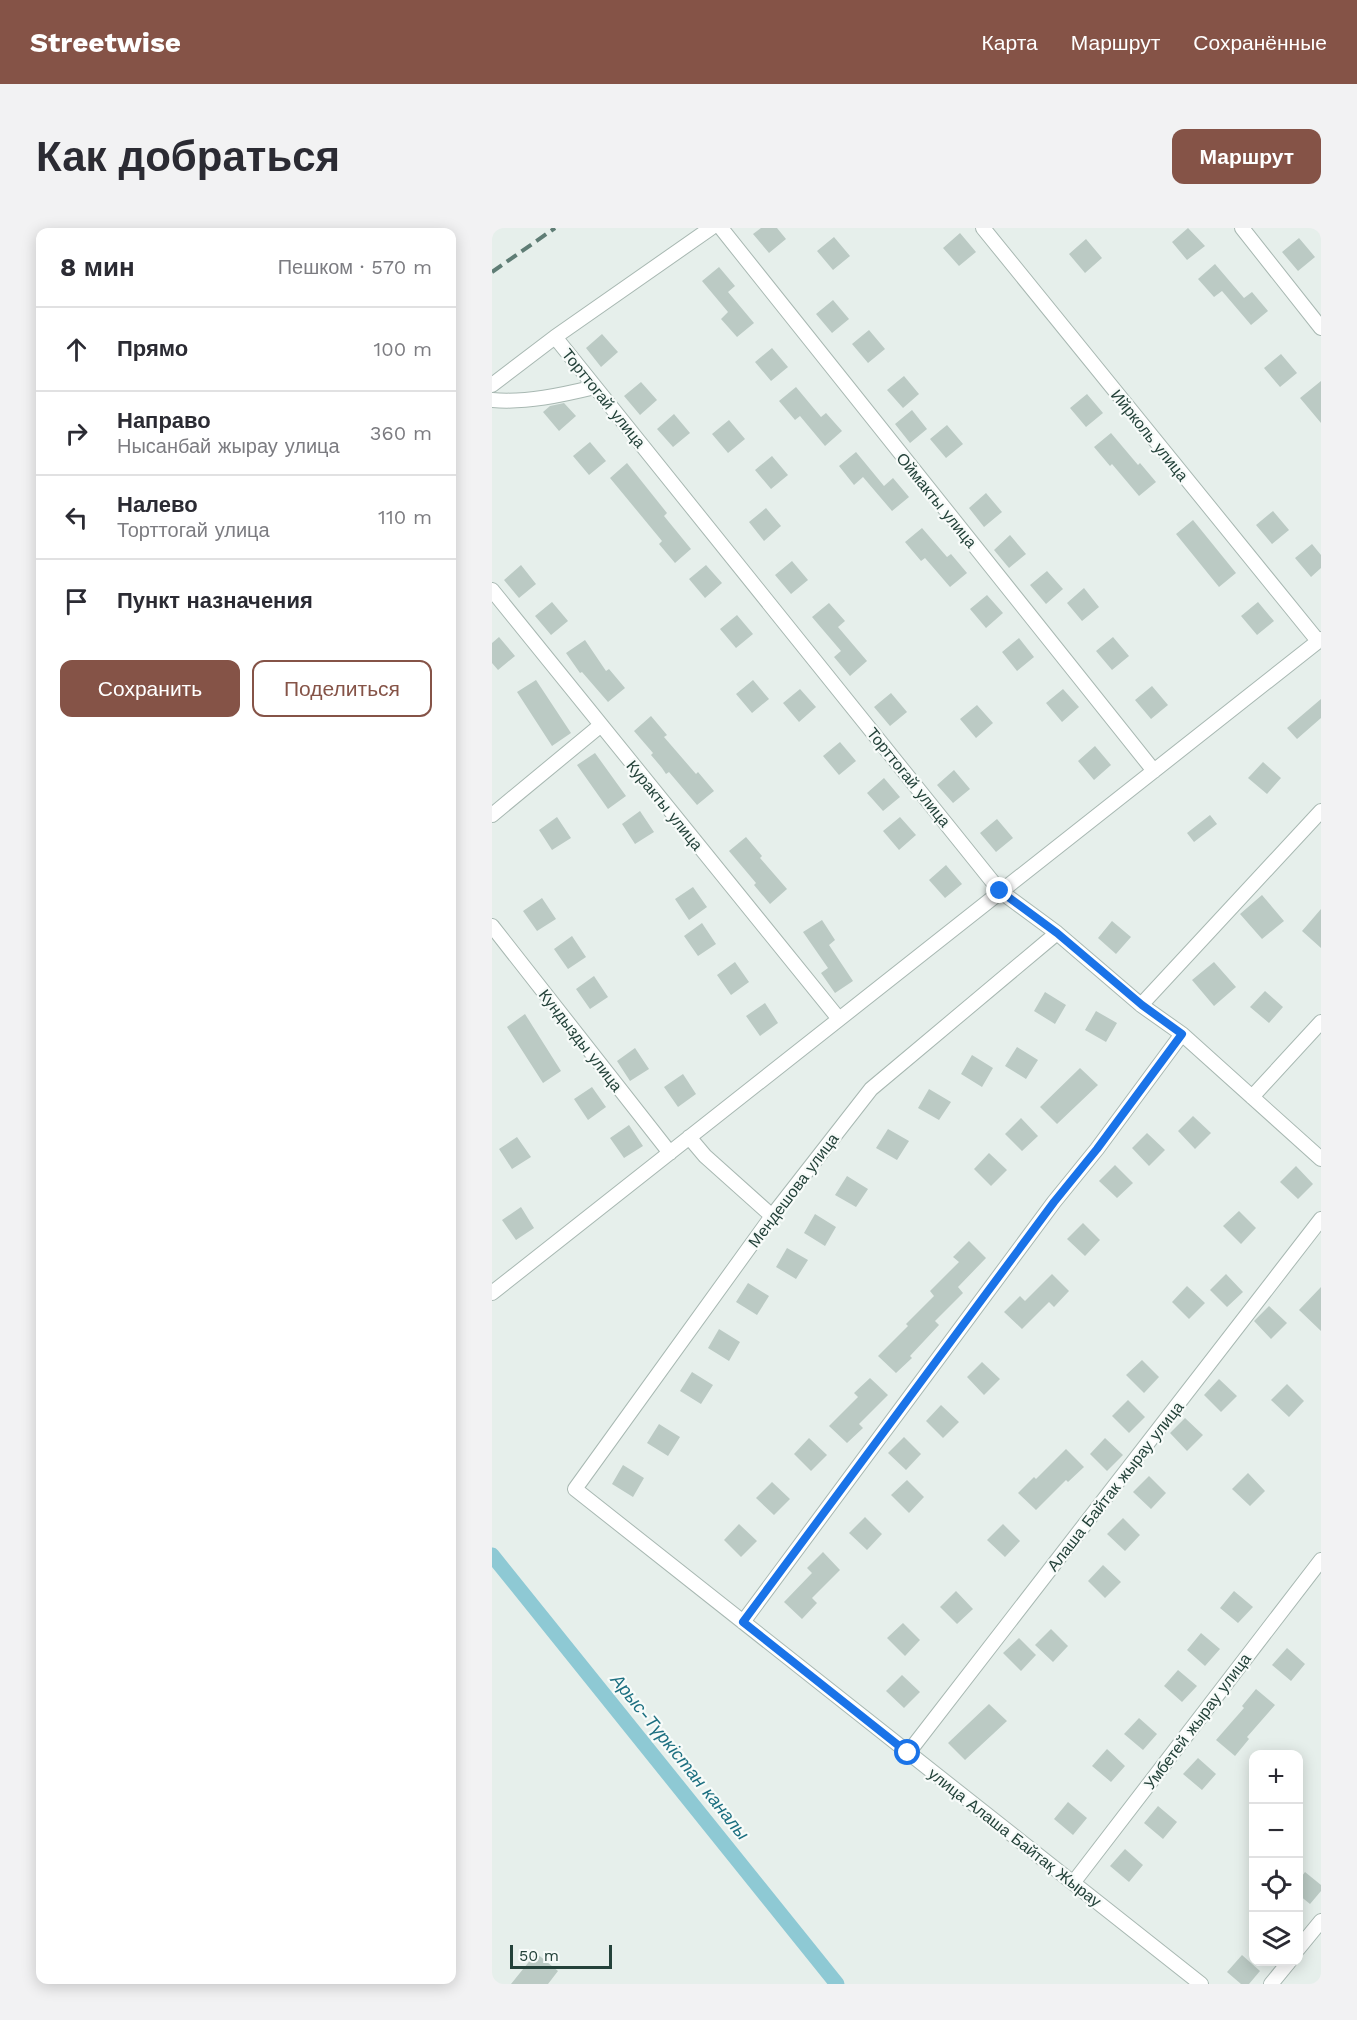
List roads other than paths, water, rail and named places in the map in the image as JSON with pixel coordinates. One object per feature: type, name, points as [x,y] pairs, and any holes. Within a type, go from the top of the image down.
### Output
[{"type":"street","points":[[492,385],[555,337],[711,228]]},
{"type":"street","name":"Оймакты улица","points":[[721,228],[1154,771]]},
{"type":"street","name":"Ийрколь улица","points":[[983,228],[1320,640]]},
{"type":"street","points":[[1242,228],[1321,328]]},
{"type":"street","name":"Торттогай улица","points":[[555,337],[1000,891],[1057,933],[1142,1005],[1182,1034],[1321,1159]]},
{"type":"street","points":[[492,400],[510,402],[568,394],[595,387]]},
{"type":"street","name":"Куракты улица","points":[[492,590],[839,1019]]},
{"type":"street","points":[[492,1293],[1320,640]]},
{"type":"street","points":[[492,815],[601,725]]},
{"type":"street","points":[[1142,1005],[1321,812]]},
{"type":"street","name":"Кундызды улица","points":[[492,926],[670,1153]]},
{"type":"street","name":"Мендешова улица","points":[[574,1489],[772,1216],[871,1089],[1057,933]]},
{"type":"street","points":[[1252,1097],[1321,1022]]},
{"type":"street","points":[[743,1622],[1054,1202],[1097,1149],[1182,1034]]},
{"type":"street","points":[[689,1137],[705,1156],[772,1216]]},
{"type":"street","name":"Алаша Байтак жырау улица","points":[[908,1753],[1321,1219]]},
{"type":"street","name":"улица Алаша Байтақ Жырау","points":[[574,1489],[1201,1984]]},
{"type":"street","name":"Умбетей жырау улица","points":[[1073,1883],[1321,1560]]},
{"type":"street","points":[[1303,1944],[1321,1921]]},
{"type":"street","points":[[1271,1984],[1286,1966]]},
{"type":"waterway","name":"Арыс-Түркістан каналы","points":[[492,1555],[837,1984]]},
{"type":"railway","points":[[492,272],[555,228]]}]
